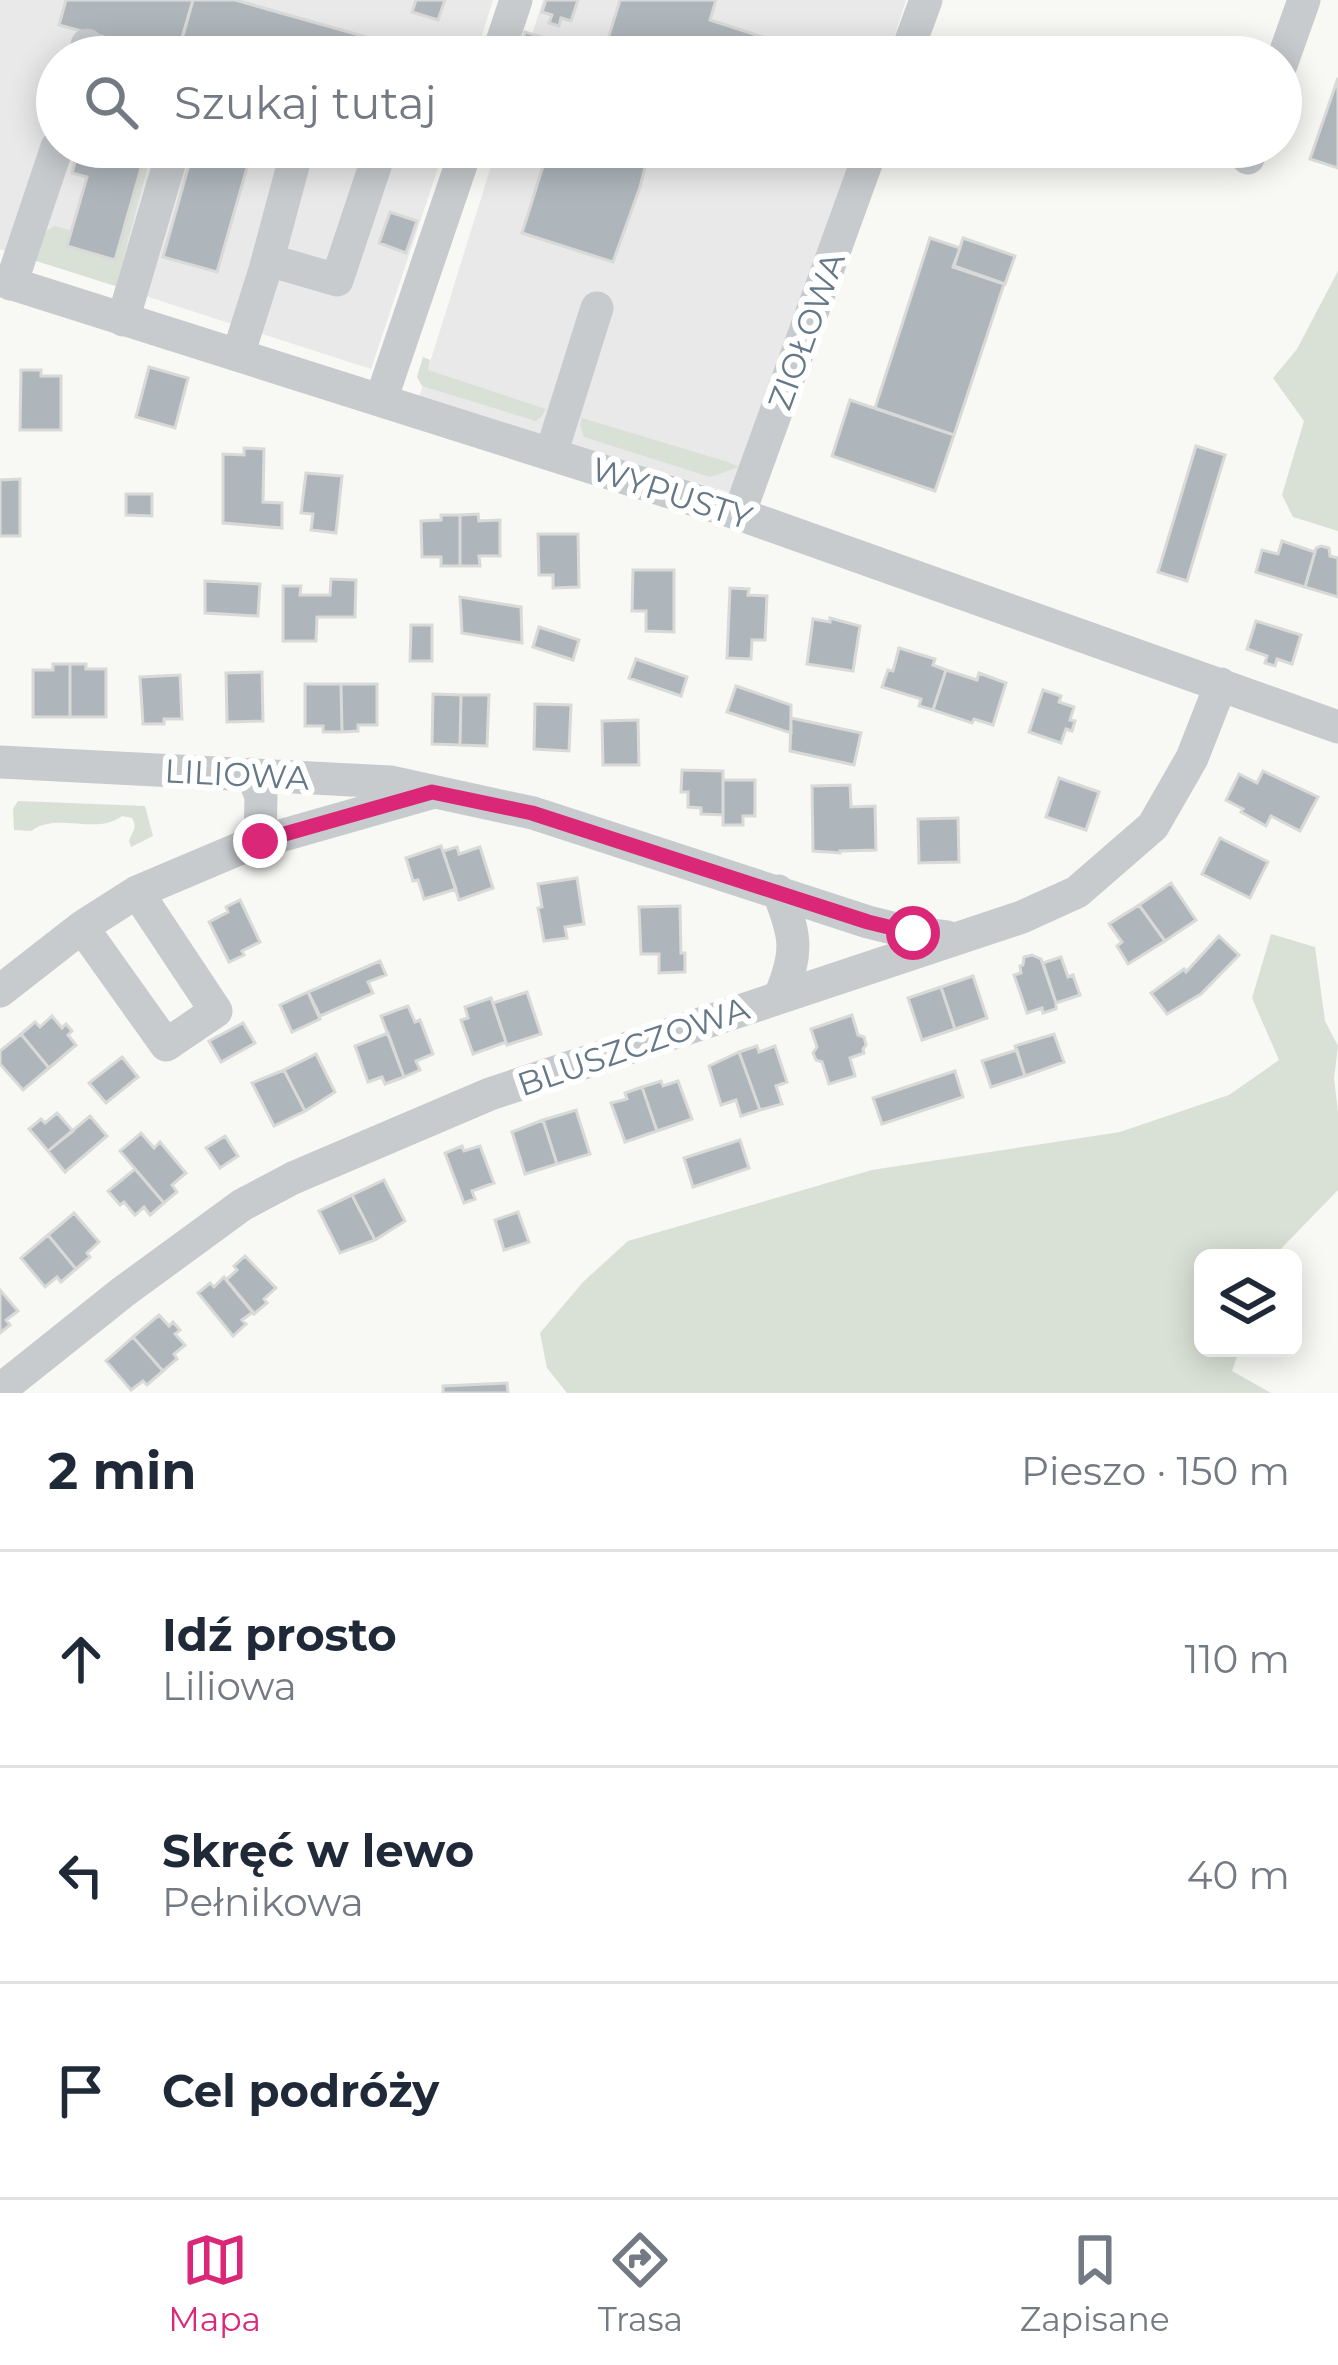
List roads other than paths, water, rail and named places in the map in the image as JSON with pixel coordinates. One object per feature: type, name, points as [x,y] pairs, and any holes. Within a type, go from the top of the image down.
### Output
[{"type":"street","points":[[504,36],[516,0]]},
{"type":"street","points":[[913,36],[926,0]]},
{"type":"street","points":[[1291,36],[1304,0]]},
{"type":"street","points":[[6,282],[49,168]]},
{"type":"street","points":[[123,320],[168,168]]},
{"type":"street","points":[[238,355],[292,168]]},
{"type":"street","points":[[268,260],[337,280],[374,168]]},
{"type":"street","points":[[381,400],[459,168]]},
{"type":"street","name":"ZIOŁOWA","points":[[739,514],[864,168]]},
{"type":"street","name":"WYPUSTY","points":[[6,282],[739,514],[1338,727]]},
{"type":"street","points":[[551,454],[597,308]]},
{"type":"street","name":"BLUSZCZOWA","points":[[0,1390],[242,1205],[293,1178],[490,1094],[1022,917],[1077,892],[1153,826],[1192,758],[1221,684]]},
{"type":"street","name":"LILIOWA","points":[[0,762],[390,782],[532,813],[868,922],[956,938]]},
{"type":"street","points":[[252,774],[260,796],[260,841]]},
{"type":"street","points":[[0,991],[82,927],[137,892],[260,841],[432,792]]},
{"type":"street","points":[[82,927],[166,1046],[216,1012],[137,892]]},
{"type":"street","points":[[778,892],[793,926],[793,964],[780,996]]}]
